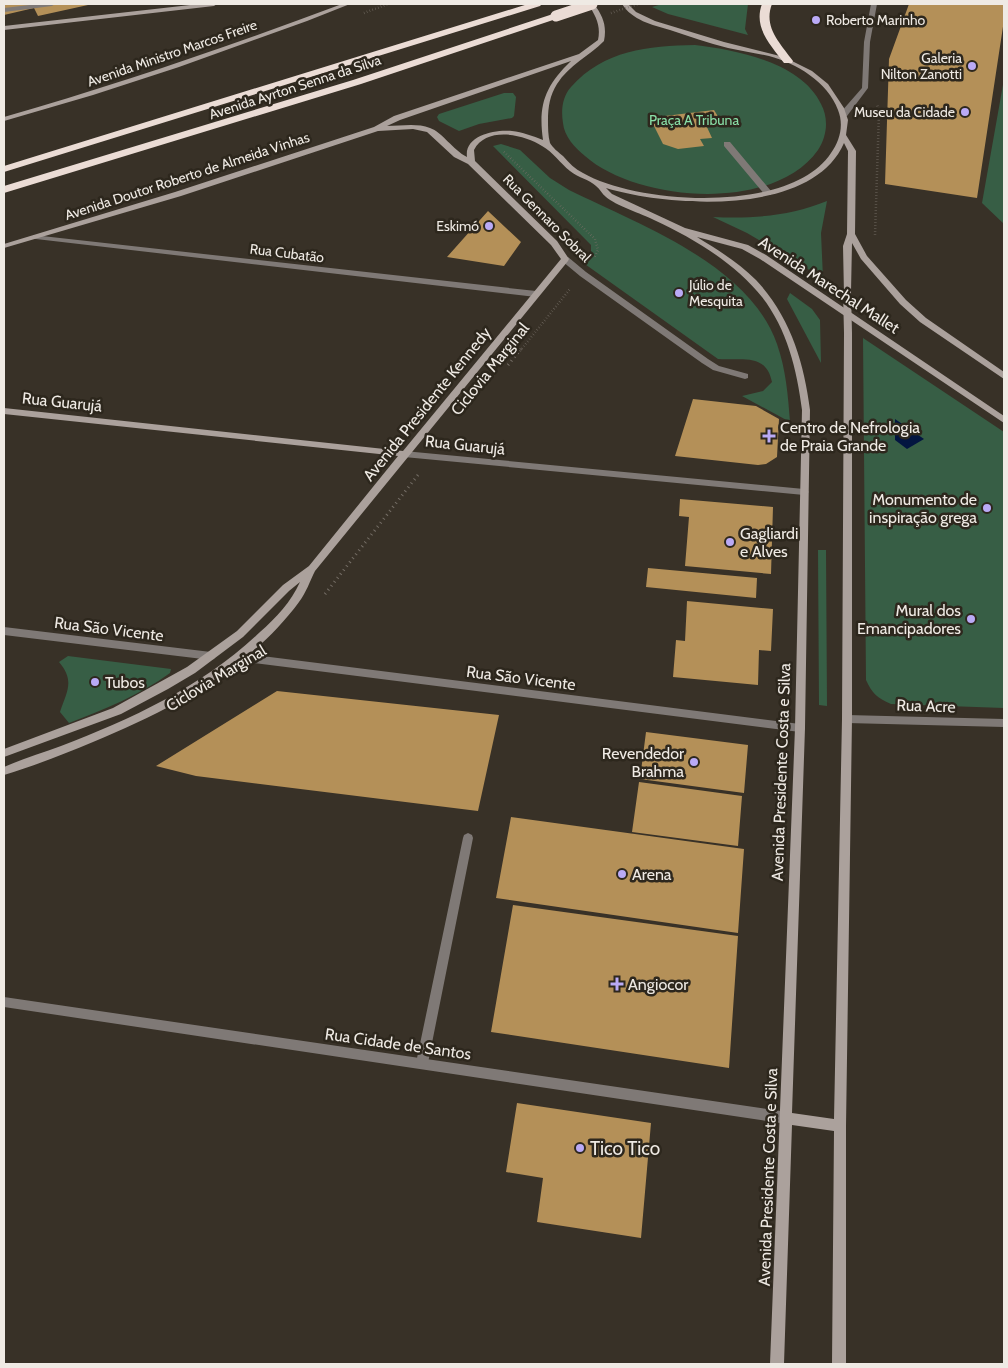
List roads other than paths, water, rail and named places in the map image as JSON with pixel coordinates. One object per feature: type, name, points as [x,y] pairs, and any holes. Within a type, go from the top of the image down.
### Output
[{"type":"highway","name":"Avenida Ayrton Senna da Silva","points":[[4,169],[537,4]]},
{"type":"highway","name":"Avenida Ayrton Senna da Silva","points":[[4,190],[357,82],[592,4]]},
{"type":"highway","points":[[767,4],[763,11],[764,26],[788,61]]},
{"type":"main road","points":[[4,28],[214,4]]},
{"type":"main road","name":"Avenida Ministro Marcos Freire","points":[[4,120],[187,62],[347,4]]},
{"type":"main road","points":[[547,146],[544,114],[547,98],[554,83],[579,56],[601,41],[604,29],[602,20],[592,4]]},
{"type":"main road","points":[[472,162],[470,151],[475,142],[488,136],[510,133],[547,146],[563,163],[581,176],[599,184],[676,199],[716,201],[745,198],[799,184],[817,172],[836,152],[844,137],[844,114],[834,95],[821,81],[788,61],[658,25],[629,12],[624,4]]},
{"type":"main road","points":[[377,129],[396,118],[579,56]]},
{"type":"main road","name":"Rua Gennaro Sobral","points":[[377,129],[413,127],[429,130],[457,155],[472,162],[554,243],[565,259]]},
{"type":"main road","name":"Avenida Doutor Roberto de Almeida Vinhas","points":[[4,246],[178,194],[377,129]]},
{"type":"main road","points":[[839,1364],[840,1126],[847,719],[847,246],[851,234],[852,151],[844,137]]},
{"type":"main road","name":"Avenida Marechal Mallet","points":[[599,184],[609,196],[682,230],[745,247],[763,257],[1004,420]]},
{"type":"main road","name":"Avenida Presidente Costa e Silva","points":[[682,230],[729,261],[754,282],[772,305],[785,330],[799,366],[806,410],[800,728],[777,1364]]},
{"type":"main road","name":"Avenida Marechal Mallet","points":[[851,234],[864,257],[876,272],[923,320],[1004,376]]},
{"type":"main road","name":"Avenida Presidente Kennedy","points":[[4,771],[73,746],[125,724],[174,699],[239,657],[268,631],[298,597],[312,568],[565,259]]},
{"type":"main road","name":"Rua Guarujá","points":[[4,411],[404,454]]},
{"type":"main road","name":"Avenida Presidente Kennedy","points":[[4,753],[117,711],[164,686],[211,656],[240,634],[286,588],[312,568]]},
{"type":"main road","points":[[787,1118],[840,1126]]},
{"type":"street","points":[[4,10],[52,4]]},
{"type":"street","points":[[844,114],[865,88],[867,42],[874,4]]},
{"type":"street","points":[[728,144],[768,193]]},
{"type":"street","name":"Rua Cubatão","points":[[36,237],[536,294]]},
{"type":"street","name":"Rua Gennaro Sobral","points":[[565,259],[583,274],[705,361],[716,368],[745,376]]},
{"type":"street","name":"Rua Guarujá","points":[[404,454],[804,492]]},
{"type":"street","name":"Rua São Vicente","points":[[4,631],[211,656]]},
{"type":"street","name":"Rua São Vicente","points":[[239,657],[800,728]]},
{"type":"street","name":"Rua Acre","points":[[847,719],[1004,723]]},
{"type":"street","points":[[422,1064],[468,838]]},
{"type":"street","name":"Rua Cidade de Santos","points":[[4,1002],[787,1118]]},
{"type":"water","points":[[895,419],[924,439],[907,449],[895,440]]},
{"type":"place","name":"Roberto Marinho","points":[[816,20]]},
{"type":"place","name":"Galeria Nilton Zanotti","points":[[972,66]]},
{"type":"place","name":"Museu da Cidade","points":[[965,112]]},
{"type":"place","name":"Eskimó","points":[[489,226]]},
{"type":"place","name":"Júlio de Mesquita","points":[[679,293]]},
{"type":"place","name":"Centro de Nefrologia de Praia Grande","points":[[769,436]]},
{"type":"place","name":"Monumento de inspiração grega","points":[[987,508]]},
{"type":"place","name":"Gagliardi e Alves","points":[[730,542]]},
{"type":"place","name":"Mural dos Emancipadores","points":[[971,619]]},
{"type":"place","name":"Tubos","points":[[95,682]]},
{"type":"place","name":"Revendedor Brahma","points":[[694,762]]},
{"type":"place","name":"Arena","points":[[622,874]]},
{"type":"place","name":"Angiocor","points":[[617,984]]},
{"type":"place","name":"Tico Tico","points":[[580,1148]]},
{"type":"park label","name":"Praça A Tribuna","points":[[694,120]]}]
